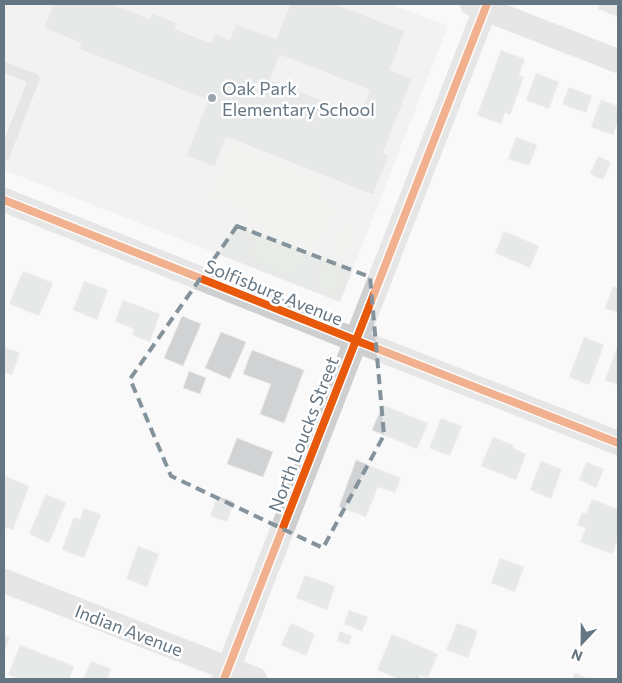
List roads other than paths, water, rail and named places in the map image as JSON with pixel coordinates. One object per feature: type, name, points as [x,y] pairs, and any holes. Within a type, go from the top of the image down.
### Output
[{"type":"street","points":[[482,5],[618,61]]},
{"type":"street","name":"North Loucks Street","points":[[226,674],[482,5]]},
{"type":"street","name":"Solfisburg Avenue","points":[[4,200],[618,443]]},
{"type":"street","name":"Indian Avenue","points":[[4,580],[226,674],[255,679]]},
{"type":"lane","points":[[4,67],[34,79],[4,156]]},
{"type":"lane","points":[[4,122],[15,127]]},
{"type":"place","name":"Oak Park Elementary School","points":[[212,98]]}]
